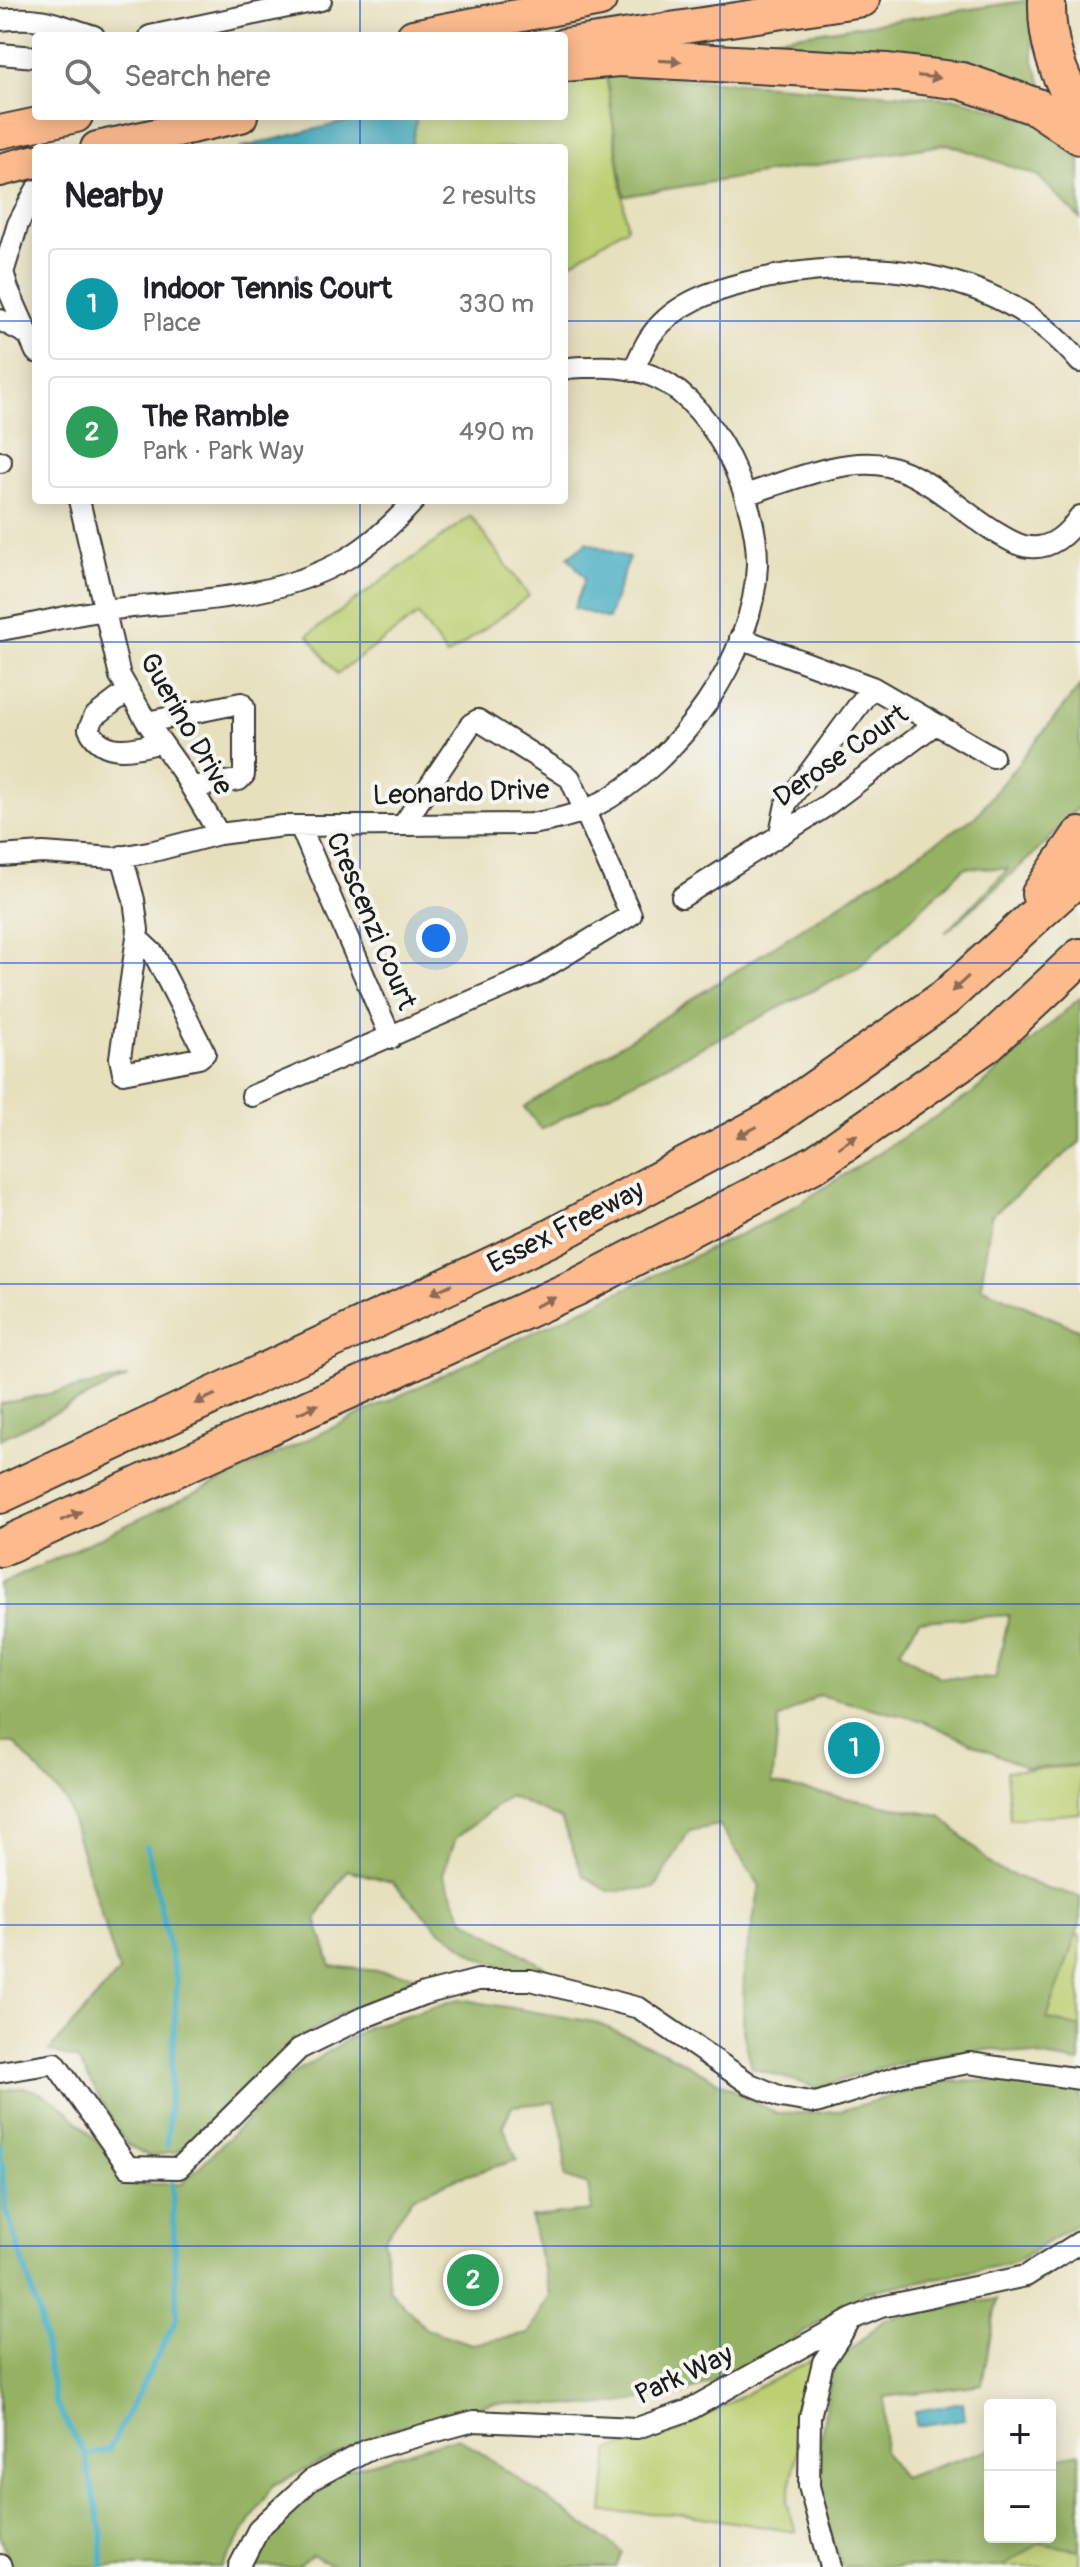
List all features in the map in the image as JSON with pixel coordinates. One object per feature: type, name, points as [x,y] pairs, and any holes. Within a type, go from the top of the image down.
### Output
[{"type":"highway","points":[[1047,2],[1052,46],[1060,74],[1080,108]]},
{"type":"highway","points":[[568,63],[619,58],[888,72],[962,81],[1037,107],[1080,136]]},
{"type":"highway","points":[[1007,941],[1080,836]]},
{"type":"highway","name":"Essex Freeway","points":[[0,1495],[548,1239],[771,1120],[945,998],[1080,875]]},
{"type":"highway","name":"Essex Freeway","points":[[0,1548],[577,1287],[816,1163],[987,1044],[1080,957]]},
{"type":"main road","points":[[434,32],[600,0]]},
{"type":"main road","points":[[568,44],[863,0]]},
{"type":"main road","points":[[0,132],[57,120]]},
{"type":"main road","points":[[115,144],[223,120]]},
{"type":"main road","points":[[0,170],[32,162]]},
{"type":"street","points":[[169,32],[321,0]]},
{"type":"street","points":[[0,20],[29,17],[82,32]]},
{"type":"street","points":[[0,54],[32,57]]},
{"type":"street","points":[[31,343],[2,267],[32,198]]},
{"type":"street","points":[[633,371],[652,334],[692,300],[765,277],[819,268],[857,267],[910,271],[956,282],[1026,312],[1080,362]]},
{"type":"street","points":[[0,320],[31,343]]},
{"type":"street","name":"Leonardo Drive","points":[[0,856],[43,853],[122,856],[219,834],[300,826],[531,824],[564,818],[585,810],[618,792],[658,760],[689,728],[711,699],[732,660],[754,593],[756,535],[735,469],[707,422],[686,397],[658,378],[615,366],[568,369]]},
{"type":"street","points":[[745,495],[825,470],[885,465],[911,474],[977,521],[1029,547],[1059,539],[1080,516]]},
{"type":"street","name":"Guerino Drive","points":[[80,504],[120,676],[219,834]]},
{"type":"street","points":[[0,630],[103,611],[231,596],[298,582],[347,559],[390,527],[411,504]]},
{"type":"street","name":"Derose Court","points":[[740,638],[872,687],[993,757]]},
{"type":"street","name":"Derose Court","points":[[780,833],[786,804],[872,687]]},
{"type":"street","points":[[128,691],[94,717],[89,729],[95,741],[111,749],[135,749],[161,742]]},
{"type":"street","points":[[147,722],[241,703],[244,707],[244,775],[239,780],[191,787]]},
{"type":"street","points":[[403,825],[471,724],[478,720],[570,778],[585,810]]},
{"type":"street","name":"Derose Court","points":[[682,897],[823,808],[934,725]]},
{"type":"street","name":"Crescenzi Court","points":[[252,1096],[534,974],[631,915],[585,810]]},
{"type":"street","name":"Crescenzi Court","points":[[300,826],[391,1038]]},
{"type":"street","points":[[122,856],[134,900],[137,938],[120,1058],[123,1073],[199,1058],[205,1053],[154,954],[137,938]]},
{"type":"street","points":[[0,2072],[55,2063],[128,2167],[179,2168],[299,2049],[362,2018],[424,1994],[478,1980],[531,1980],[639,2008],[750,2084],[781,2097],[816,2103],[904,2075],[969,2063],[1080,2079]]},
{"type":"street","name":"Park Way","points":[[239,2567],[259,2528],[311,2480],[367,2450],[474,2421],[637,2428],[687,2411],[852,2319],[881,2307],[1026,2276],[1080,2242]]},
{"type":"street","points":[[831,2567],[809,2486],[810,2417],[823,2362],[852,2319]]},
{"type":"green space","points":[[1031,0],[1033,59],[1044,90],[944,64],[762,40]]},
{"type":"green space","points":[[606,73],[627,227],[569,264],[568,144],[412,144],[416,120],[568,120],[568,78]]},
{"type":"green space","points":[[606,73],[962,99],[1041,123],[1080,158],[1080,219],[1038,176],[948,144],[624,196]]},
{"type":"green space","points":[[471,516],[529,596],[447,656],[418,615],[337,674],[308,635]]},
{"type":"green space","points":[[1080,686],[1080,805],[1045,844],[945,933],[1008,869],[965,867],[859,967],[541,1129],[524,1107],[975,817]]},
{"type":"green space","points":[[1080,998],[1080,1142],[991,1216],[981,1287],[1080,1330],[1080,1765],[1027,1768],[923,1721],[819,1695],[779,1719],[772,1784],[941,1816],[995,1868],[1047,1889],[1080,1896],[1080,1924],[1047,2019],[1080,2028],[1080,2063],[995,2049],[936,2055],[876,2069],[818,2088],[752,2068],[743,2031],[744,1967],[760,1886],[719,1825],[689,1831],[655,1888],[608,1891],[583,1875],[561,1819],[509,1796],[456,1838],[443,1874],[464,1919],[555,1973],[510,1970],[478,1957],[440,1930],[392,1882],[347,1870],[316,1919],[331,1966],[415,1975],[383,1996],[337,2015],[289,2048],[178,2151],[151,2157],[126,2144],[78,2060],[49,2051],[119,1972],[66,1801],[14,1743],[0,1743],[0,1585],[781,1215],[974,1092]],"holes":[[[1009,1615],[995,1679],[940,1677],[900,1651],[919,1621]]]},
{"type":"green space","points":[[129,1377],[0,1439],[0,1404]]},
{"type":"green space","points":[[1080,1766],[1080,1813],[1010,1819],[1006,1771]]},
{"type":"green space","points":[[1080,1935],[1080,2028],[1046,2020],[1075,1936]]},
{"type":"green space","points":[[459,1999],[594,2022],[670,2055],[777,2114],[840,2111],[943,2081],[1051,2082],[1080,2088],[1080,2220],[1013,2263],[865,2292],[771,2354],[685,2393],[597,2406],[492,2403],[392,2429],[273,2485],[222,2567],[12,2567],[0,2537],[0,2091],[25,2088],[55,2102],[84,2128],[133,2184],[182,2184],[294,2073],[368,2027]],"holes":[[[554,2102],[564,2137],[565,2177],[588,2185],[592,2211],[531,2217],[550,2295],[529,2334],[472,2344],[426,2329],[389,2289],[384,2239],[413,2197],[455,2179],[517,2160],[503,2125],[512,2106]]]},
{"type":"green space","points":[[997,2299],[982,2384],[885,2397],[884,2451],[902,2478],[984,2451],[984,2543],[1040,2543],[1002,2567],[842,2567],[813,2481],[833,2366],[885,2319]]},
{"type":"green space","points":[[816,2358],[787,2503],[796,2532],[683,2514],[603,2512],[609,2450],[676,2433]]},
{"type":"green space","points":[[458,2437],[623,2552],[616,2567],[335,2567],[312,2555],[297,2567],[250,2567],[262,2545],[324,2477]]},
{"type":"green space","points":[[1080,2453],[1080,2550],[1040,2543],[1056,2543],[1056,2458]]},
{"type":"green space","points":[[1040,2543],[1080,2550],[1080,2567],[1002,2567]]},
{"type":"water","points":[[352,120],[416,120],[412,144],[256,144]]},
{"type":"water","points":[[587,542],[629,558],[608,619],[574,608],[585,578],[568,557]]},
{"type":"water","points":[[963,2403],[965,2419],[916,2426],[915,2411]]},
{"type":"waterway","points":[[147,1847],[177,1983],[167,2145]]},
{"type":"waterway","points":[[0,2145],[6,2209],[39,2313],[55,2402],[85,2455],[102,2533],[102,2567]]},
{"type":"waterway","points":[[85,2455],[109,2450],[177,2318],[172,2183]]},
{"type":"place","name":"Indoor Tennis Court","points":[[854,1748]]},
{"type":"place","name":"The Ramble","points":[[473,2280]]}]
